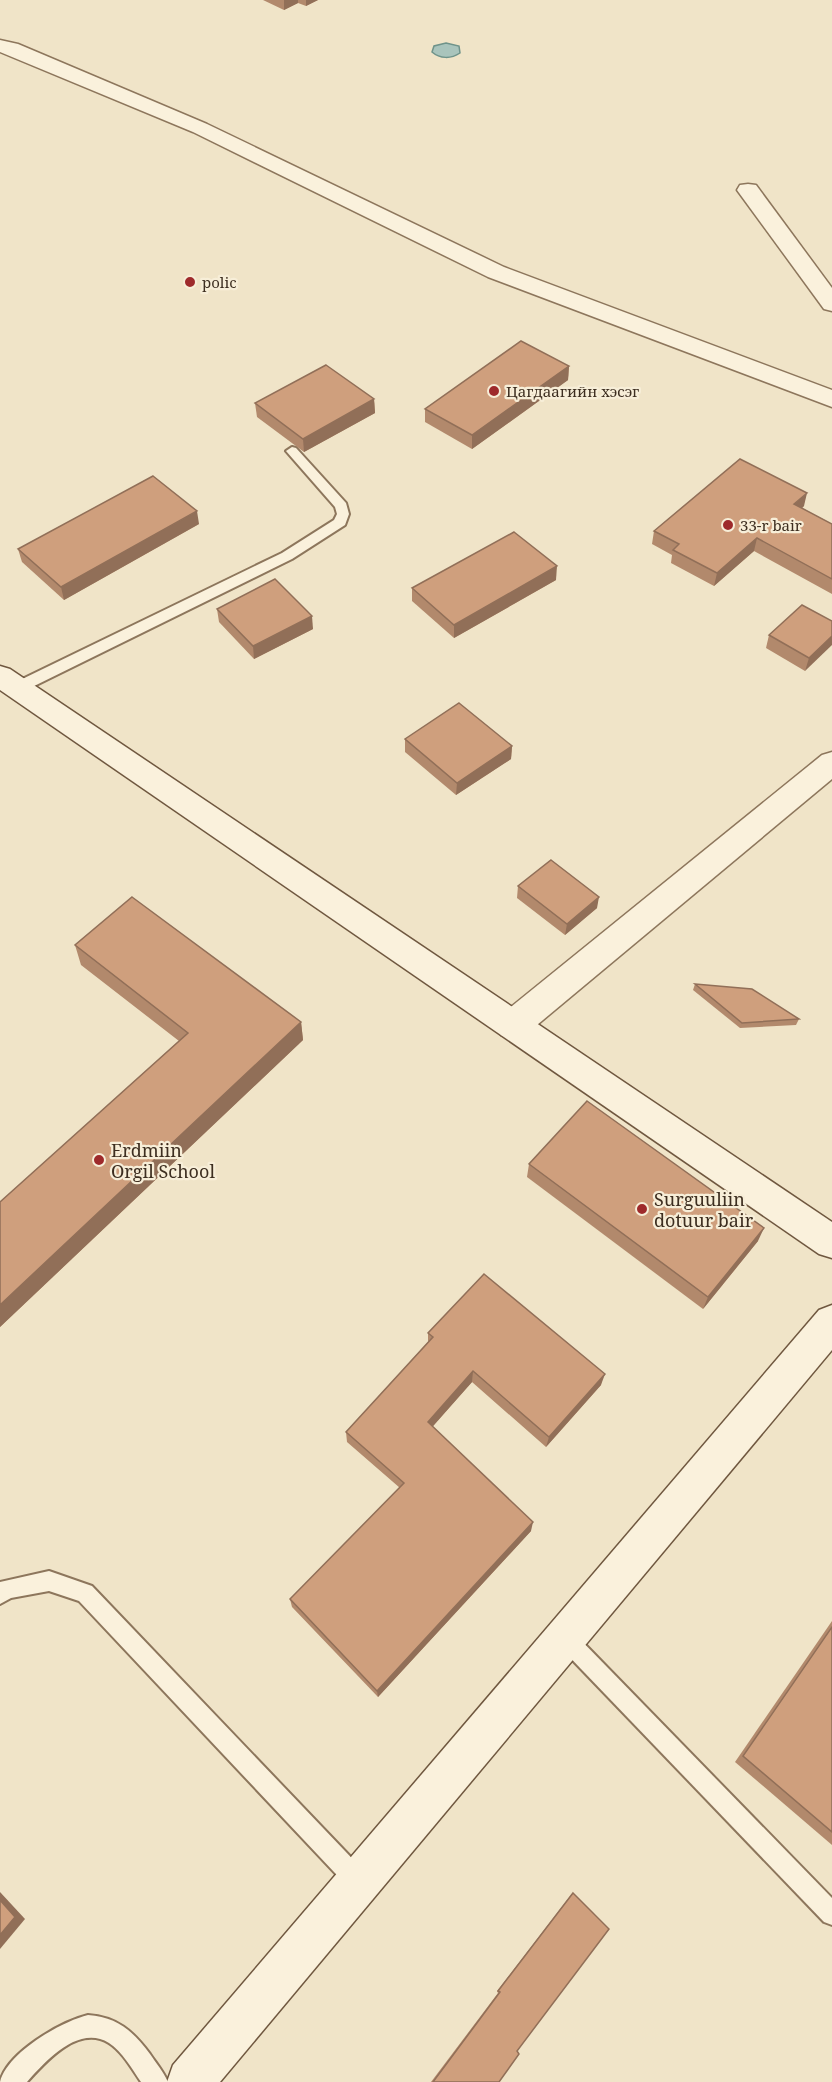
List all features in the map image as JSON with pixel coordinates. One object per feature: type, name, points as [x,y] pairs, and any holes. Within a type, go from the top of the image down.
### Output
[{"type":"street","points":[[4,46],[200,128],[496,272],[832,399]]},
{"type":"street","points":[[748,190],[832,304]]},
{"type":"street","points":[[8,682],[832,1242]]},
{"type":"street","points":[[513,1025],[832,764]]},
{"type":"street","points":[[190,2082],[832,1322]]},
{"type":"lane","points":[[8,682],[287,556],[336,526],[343,514],[341,506],[292,451]]},
{"type":"lane","points":[[0,1594],[8,1589],[49,1581],[85,1593],[359,1881]]},
{"type":"lane","points":[[565,1638],[832,1914]]},
{"type":"lane","points":[[11,2082],[44,2047],[71,2031],[92,2026],[118,2036],[156,2082]]},
{"type":"water","points":[[446,43],[459,46],[460,53],[446,57],[432,52],[434,46]]},
{"type":"building","points":[[521,341],[569,366],[472,435],[425,409]]},
{"type":"building","points":[[326,365],[374,399],[303,439],[255,403]]},
{"type":"building","name":"33-r bair","points":[[740,459],[807,493],[794,504],[832,524],[832,579],[757,538],[717,573],[673,550],[679,544],[654,531]]},
{"type":"building","points":[[153,476],[197,511],[61,587],[18,549]]},
{"type":"building","points":[[514,532],[557,566],[454,625],[412,588]]},
{"type":"building","points":[[275,579],[312,616],[253,646],[217,609]]},
{"type":"building","points":[[802,605],[832,621],[832,636],[809,658],[769,635]]},
{"type":"building","points":[[459,703],[512,746],[457,783],[405,739]]},
{"type":"building","points":[[551,860],[599,897],[567,924],[518,886]]},
{"type":"building","points":[[132,897],[301,1022],[0,1305],[0,1202],[188,1033],[75,945]]},
{"type":"building","points":[[695,984],[752,989],[799,1019],[742,1023]]},
{"type":"building","name":"Surguuliin dotuur bair","points":[[587,1101],[764,1228],[708,1297],[529,1164]]},
{"type":"building","points":[[484,1274],[605,1374],[549,1437],[473,1371],[428,1422],[533,1522],[377,1691],[290,1599],[404,1483],[346,1432],[433,1337],[428,1333]]},
{"type":"building","points":[[832,1627],[832,1832],[743,1756]]},
{"type":"building","points":[[573,1893],[609,1929],[517,2051],[519,2054],[499,2082],[433,2082],[500,1992],[498,1991]]},
{"type":"building","points":[[0,1900],[15,1917],[0,1935]]},
{"type":"place","name":"polic","points":[[190,282]]},
{"type":"place","name":"Цагдаагийн хэсэг","points":[[494,391]]},
{"type":"place","name":"33-r bair","points":[[728,525]]},
{"type":"place","name":"Erdmiin Orgil School","points":[[99,1160]]},
{"type":"place","name":"Surguuliin dotuur bair","points":[[642,1209]]}]
